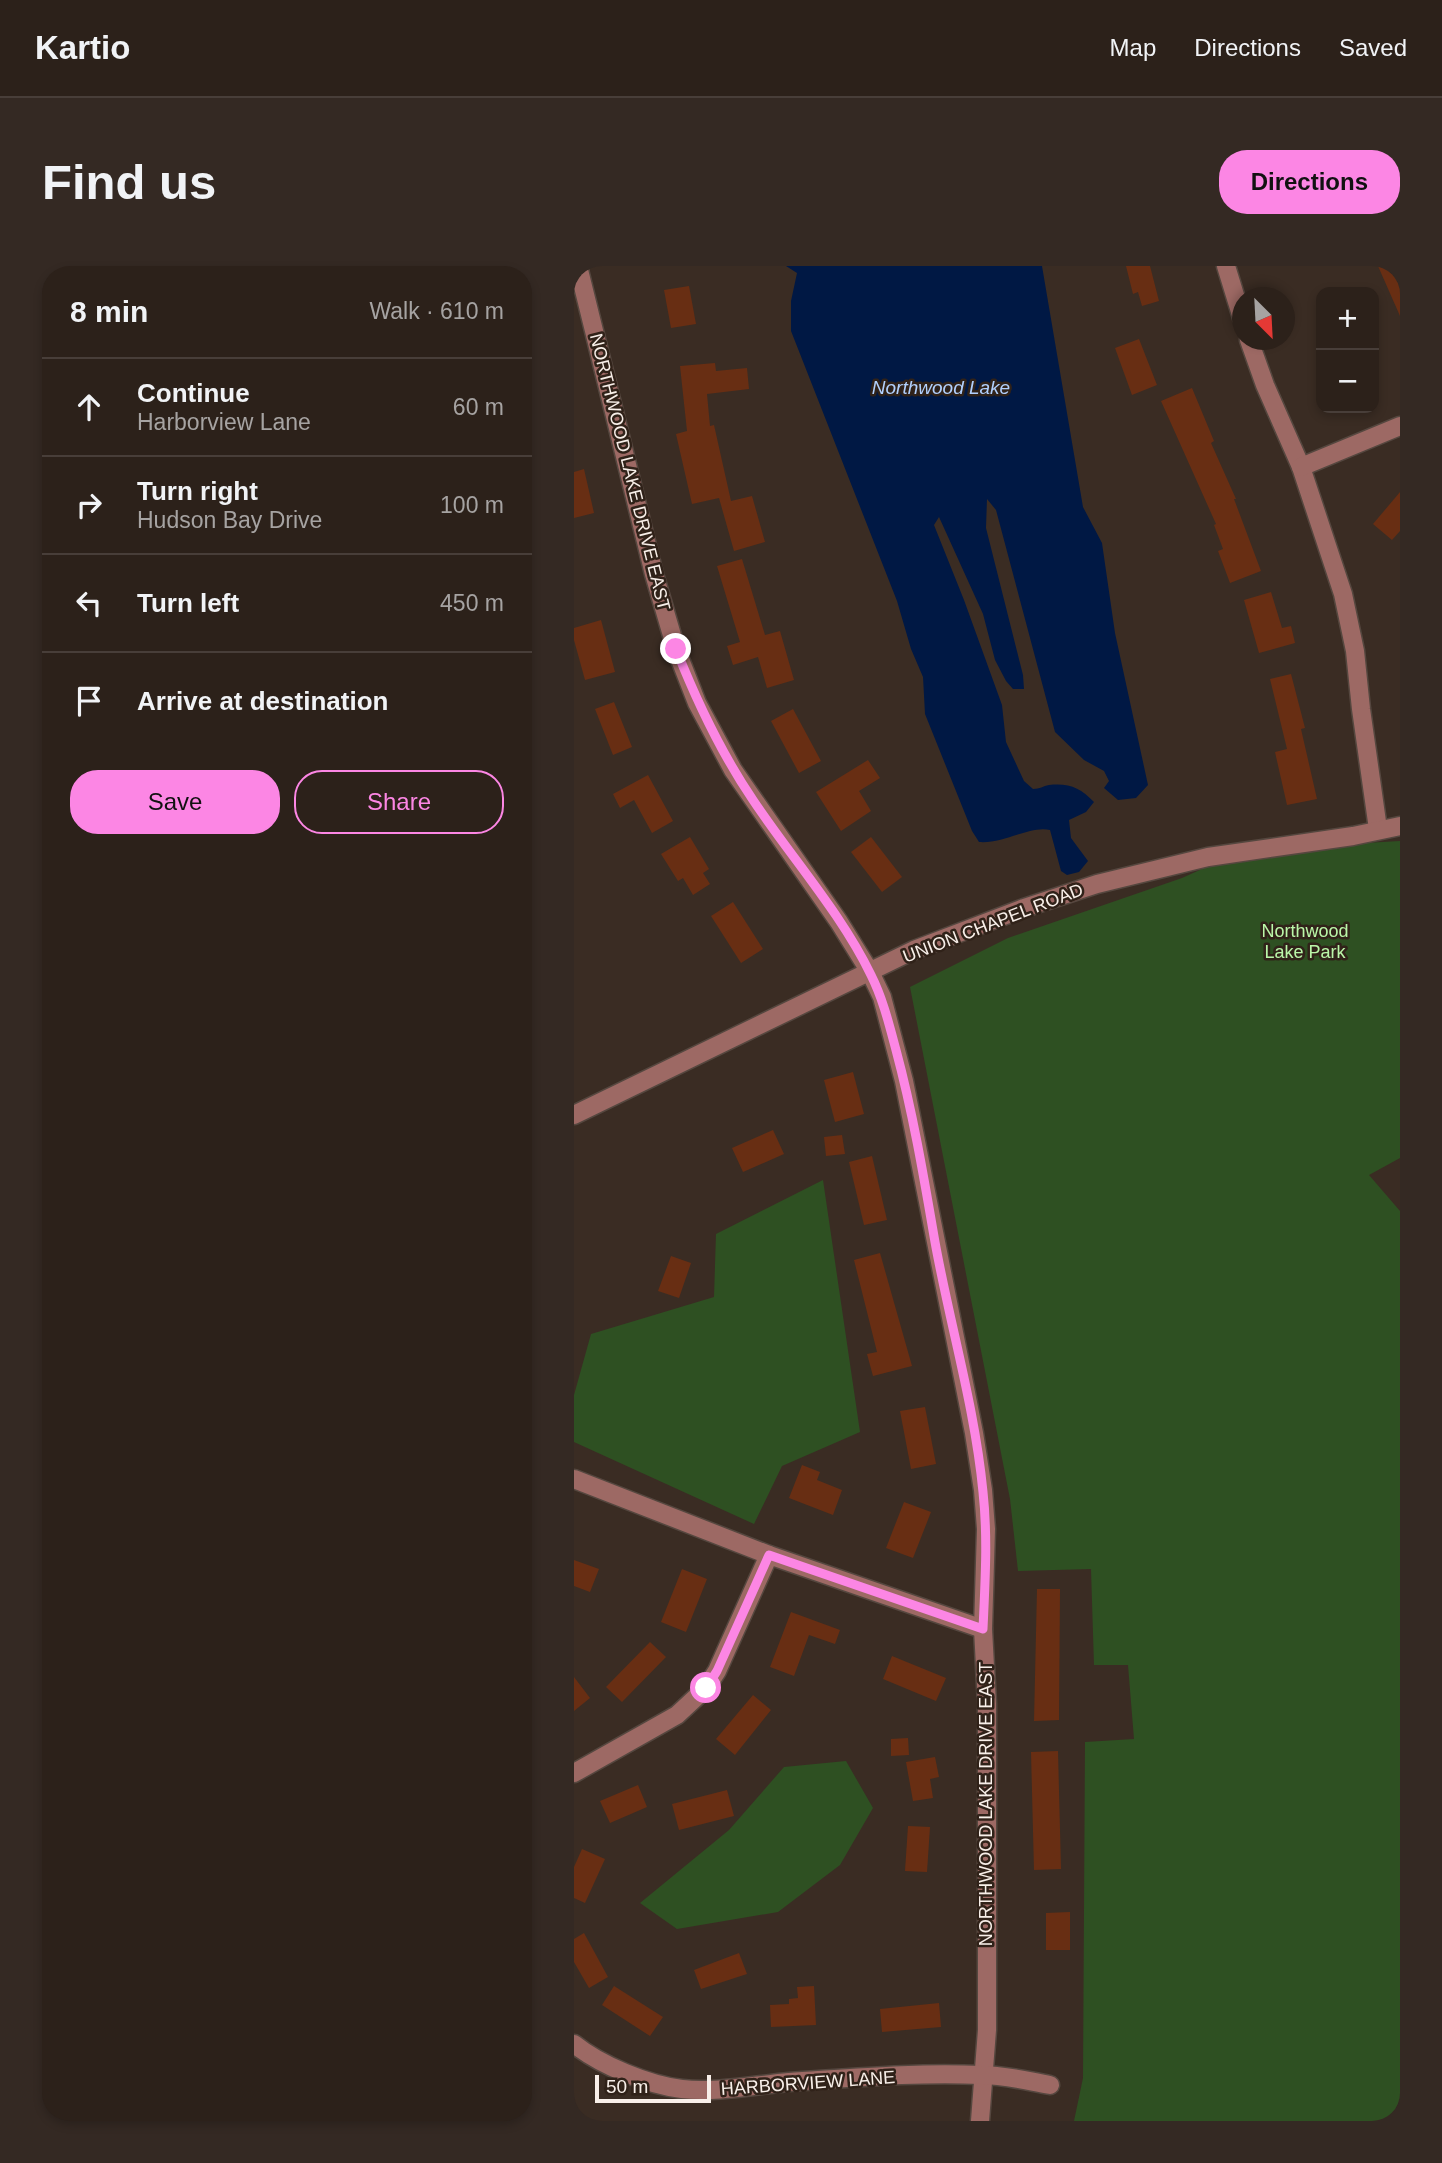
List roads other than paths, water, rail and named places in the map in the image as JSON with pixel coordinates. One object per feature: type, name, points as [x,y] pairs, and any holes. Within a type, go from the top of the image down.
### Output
[{"type":"street","name":"NORTHWOOD LAKE DRIVE EAST","points":[[578,266],[654,574],[676,649],[697,703],[747,791],[798,861],[870,972],[882,997],[904,1081],[974,1433],[986,1529],[983,1629],[987,1704],[987,2030],[980,2121]]},
{"type":"street","points":[[1226,266],[1232,287]]},
{"type":"street","points":[[1253,350],[1265,385],[1301,467],[1343,594],[1355,650],[1378,829]]},
{"type":"street","points":[[1301,467],[1400,426]]},
{"type":"street","name":"UNION CHAPEL ROAD","points":[[574,1115],[914,950],[1024,908],[1097,884],[1208,857],[1353,836],[1400,826]]},
{"type":"street","points":[[574,1479],[769,1555],[983,1629]]},
{"type":"street","points":[[574,1773],[677,1714],[706,1688],[717,1671],[769,1555]]},
{"type":"street","name":"HARBORVIEW LANE","points":[[574,2044],[610,2066],[646,2080],[682,2089],[721,2090],[740,2086],[835,2079],[983,2075],[1050,2085]]},
{"type":"water","name":"Northwood Lake","points":[[786,266],[1042,266],[1083,507],[1102,543],[1115,633],[1148,785],[1136,798],[1118,800],[1104,788],[1109,781],[1104,771],[1084,760],[1055,732],[996,510],[987,499],[986,528],[1023,675],[1024,689],[1013,689],[1006,681],[995,660],[983,614],[939,517],[934,525],[1002,705],[1006,742],[1024,781],[1033,789],[1049,785],[1069,786],[1084,793],[1094,802],[1086,812],[1069,820],[1071,838],[1088,861],[1079,872],[1067,875],[1061,871],[1050,830],[1034,830],[988,842],[979,842],[972,831],[925,714],[923,677],[911,649],[897,601],[791,331],[791,301],[797,273]]},
{"type":"park label","name":"Northwood Lake Park","points":[[1305,941]]}]
